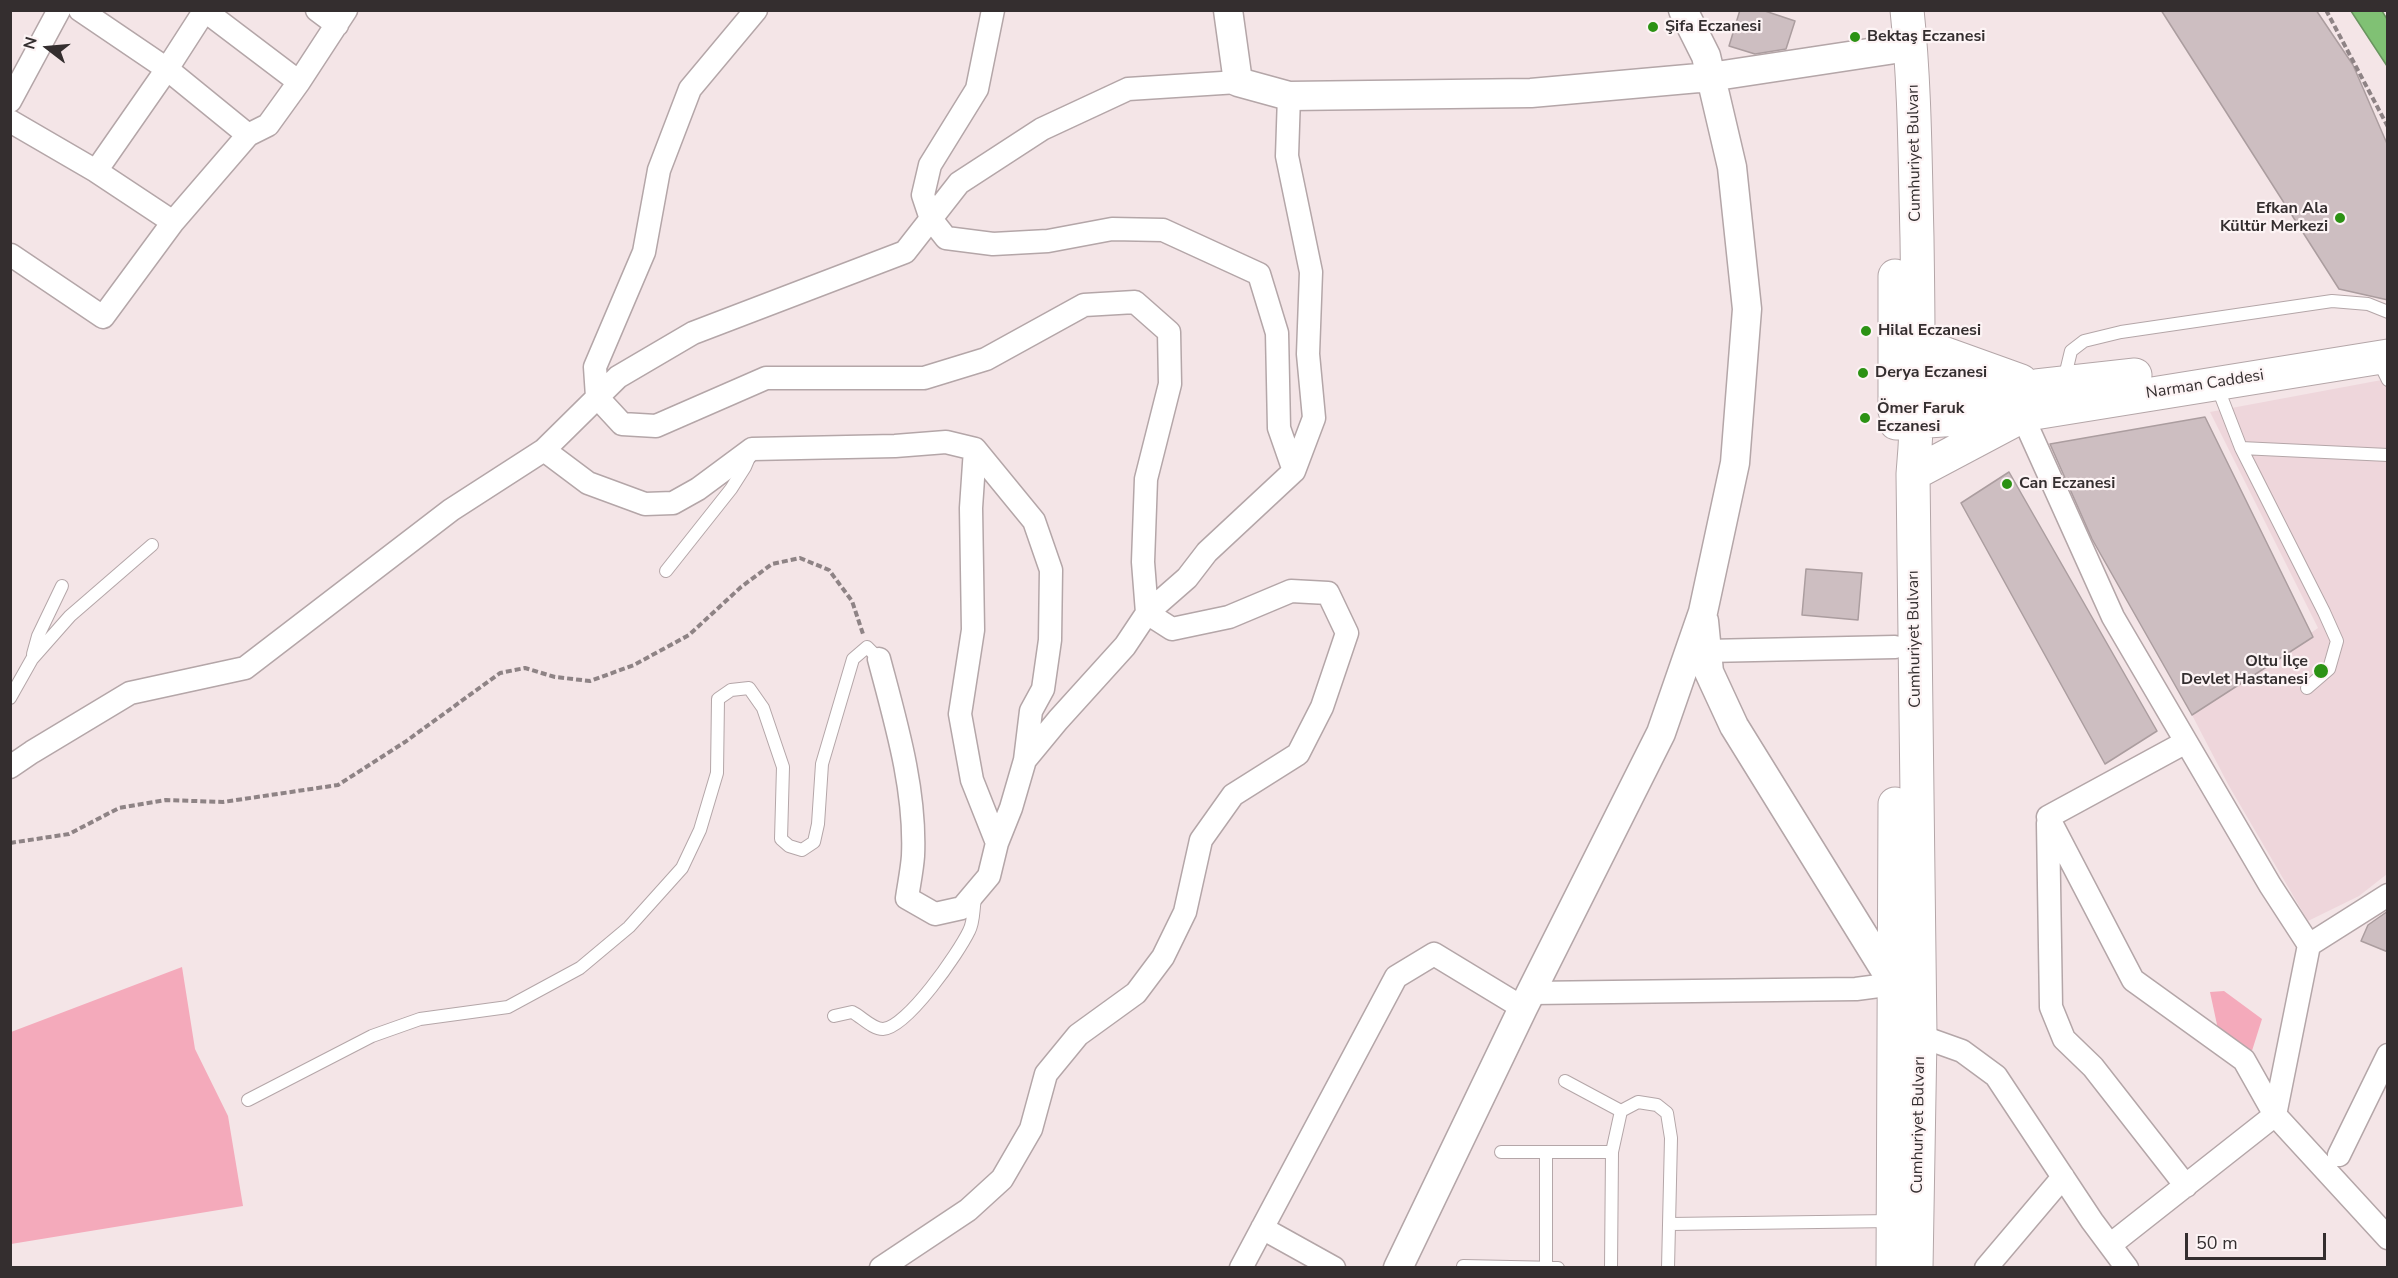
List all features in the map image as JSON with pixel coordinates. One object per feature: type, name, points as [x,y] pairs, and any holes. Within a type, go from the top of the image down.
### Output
[{"type":"main road","name":"Cumhuriyet Bulvarı","points":[[1889,10],[1895,49],[1906,408],[1913,474],[1920,1036],[1916,1268]]},
{"type":"main road","name":"Cumhuriyet Bulvarı","points":[[1893,1268],[1895,647],[1906,408],[1918,344],[1914,75],[1907,10]]},
{"type":"main road","name":"Narman Caddesi","points":[[1918,344],[2050,385]]},
{"type":"main road","name":"Narman Caddesi","points":[[1906,408],[2050,385],[2385,360]]},
{"type":"main road","name":"Narman Caddesi","points":[[1906,408],[2022,416],[2216,382],[2385,360]]},
{"type":"main road","name":"Narman Caddesi","points":[[1913,474],[2022,416]]},
{"type":"street","points":[[10,101],[59,10]]},
{"type":"street","points":[[80,10],[167,69],[248,135]]},
{"type":"street","points":[[10,246],[11,256],[103,317],[172,222],[248,135],[268,125],[299,82],[341,18],[317,10]]},
{"type":"street","points":[[993,10],[976,89],[930,165],[923,195],[932,219],[946,238],[993,244],[1048,242],[1112,229],[1163,230],[1259,274],[1277,333],[1279,428],[1294,471]]},
{"type":"street","points":[[1228,10],[1239,82]]},
{"type":"street","points":[[1398,1268],[1527,1001],[1661,734],[1698,653],[1703,612],[1735,463],[1747,309],[1732,167],[1706,56],[1683,10]]},
{"type":"street","points":[[96,171],[204,11],[299,82]]},
{"type":"street","points":[[754,11],[690,89],[659,170],[644,252],[595,367],[597,397],[622,424],[656,426],[766,378],[924,378],[986,359],[1084,305],[1135,302],[1169,332],[1170,384],[1146,479],[1143,562],[1147,613]]},
{"type":"street","points":[[10,767],[130,693],[245,668],[452,510],[544,450],[618,376],[693,333],[905,252],[959,183],[1042,129],[1128,89],[1239,82],[1289,96],[1531,93],[1710,77],[1895,49]]},
{"type":"street","points":[[1025,760],[1125,646],[1147,613],[1187,578],[1207,552],[1294,471],[1314,418],[1308,354],[1311,272],[1287,156],[1289,96]]},
{"type":"street","points":[[10,121],[96,171],[172,222]]},
{"type":"street","points":[[2022,416],[2113,617],[2271,885],[2309,945],[2275,1115],[2110,1245]]},
{"type":"street","points":[[544,450],[588,483],[645,504],[673,503],[699,489],[752,448],[894,446],[946,442],[975,449],[1034,521],[1051,570],[1050,640],[1043,689],[1031,711],[1025,760],[1011,808],[997,843],[989,876],[962,908],[935,914],[907,898],[913,856],[910,805],[900,736],[873,653]]},
{"type":"street","points":[[975,449],[971,508],[973,630],[960,714],[972,780],[997,843]]},
{"type":"street","points":[[881,1268],[968,1210],[1002,1179],[1031,1129],[1046,1074],[1078,1035],[1136,993],[1163,957],[1185,912],[1201,840],[1233,795],[1298,754],[1322,707],[1347,633],[1328,593],[1292,591],[1229,617],[1172,629],[1147,613]]},
{"type":"street","points":[[1698,653],[1895,647]]},
{"type":"street","points":[[1698,653],[1734,726],[1894,984],[1920,1036],[1962,1051],[1996,1076],[2127,1268]]},
{"type":"street","points":[[2048,817],[2186,741]]},
{"type":"street","points":[[2048,817],[2133,980],[2244,1059],[2275,1115],[2388,1238]]},
{"type":"street","points":[[2048,817],[2051,1007],[2064,1039],[2092,1067],[2186,1186]]},
{"type":"street","points":[[2309,945],[2388,895]]},
{"type":"street","points":[[1241,1268],[1396,977],[1434,954],[1527,1001],[1844,989],[1894,984]]},
{"type":"street","points":[[2339,1155],[2388,1055]]},
{"type":"street","points":[[1986,1268],[2063,1177]]},
{"type":"street","points":[[1262,1228],[1334,1268]]},
{"type":"lane","points":[[2050,385],[2071,351],[2084,341],[2121,332],[2332,301],[2368,304],[2388,312]]},
{"type":"lane","points":[[2216,382],[2241,448],[2325,612],[2337,641],[2329,669],[2307,688]]},
{"type":"lane","points":[[666,571],[731,489],[746,467],[752,448]]},
{"type":"lane","points":[[2241,448],[2388,455]]},
{"type":"lane","points":[[10,698],[32,658],[70,616],[152,545]]},
{"type":"lane","points":[[32,658],[38,636],[62,586]]},
{"type":"lane","points":[[249,1100],[372,1036],[420,1019],[508,1007],[580,968],[629,927],[682,868],[700,830],[717,773],[718,699],[731,690],[749,688],[764,708],[783,767],[781,839],[789,846],[802,850],[814,842],[818,824],[822,764],[853,659],[873,653]]},
{"type":"lane","points":[[834,1016],[852,1012],[876,1028],[886,1029],[905,1018],[946,968],[970,929],[976,891]]},
{"type":"lane","points":[[1565,1081],[1621,1112]]},
{"type":"lane","points":[[1611,1268],[1612,1152],[1621,1112],[1638,1102],[1657,1105],[1667,1113],[1671,1138],[1668,1268]]},
{"type":"lane","points":[[1501,1152],[1612,1152]]},
{"type":"lane","points":[[1463,1266],[1552,1267],[1546,1152]]},
{"type":"lane","points":[[1670,1224],[1893,1220]]},
{"type":"path","points":[[2326,10],[2388,127]]},
{"type":"path","points":[[10,843],[69,834],[119,808],[166,800],[223,801],[338,784],[405,742],[500,673],[525,668],[555,677],[590,681],[634,665],[689,635],[741,587],[772,564],[800,558],[829,570],[852,601],[873,653]]},
{"type":"shaded area","points":[[2351,11],[2382,11],[2387,19],[2387,66]]},
{"type":"shaded area","name":"Oltu İlçe Devlet Hastanesi","points":[[2387,379],[2387,874],[2359,896],[2308,921],[2229,786],[2192,715],[2318,628],[2210,412]]},
{"type":"shaded area","points":[[182,967],[195,1049],[228,1116],[243,1206],[11,1244],[11,1032]]},
{"type":"shaded area","points":[[2224,991],[2262,1019],[2251,1054],[2219,1034],[2210,992]]},
{"type":"building","points":[[1740,10],[1762,10],[1795,21],[1786,49],[1755,54],[1729,46]]},
{"type":"building","name":"Efkan Ala Kültür Merkezi","points":[[2161,10],[2316,10],[2353,65],[2388,146],[2388,300],[2339,289]]},
{"type":"building","points":[[2205,417],[2313,637],[2192,715],[2092,539],[2050,444]]},
{"type":"building","points":[[2009,472],[2157,731],[2105,764],[1961,503]]},
{"type":"building","points":[[1806,569],[1862,573],[1858,620],[1802,615]]},
{"type":"building","points":[[2388,911],[2388,952],[2361,941],[2368,925]]},
{"type":"place","name":"Şifa Eczanesi","points":[[1653,27]]},
{"type":"place","name":"Bektaş Eczanesi","points":[[1855,37]]},
{"type":"place","name":"Efkan Ala Kültür Merkezi","points":[[2340,218]]},
{"type":"place","name":"Hilal Eczanesi","points":[[1866,331]]},
{"type":"place","name":"Derya Eczanesi","points":[[1863,373]]},
{"type":"place","name":"Ömer Faruk Eczanesi","points":[[1865,418]]},
{"type":"place","name":"Can Eczanesi","points":[[2007,484]]},
{"type":"place","name":"Oltu İlçe Devlet Hastanesi","points":[[2321,671]]}]
